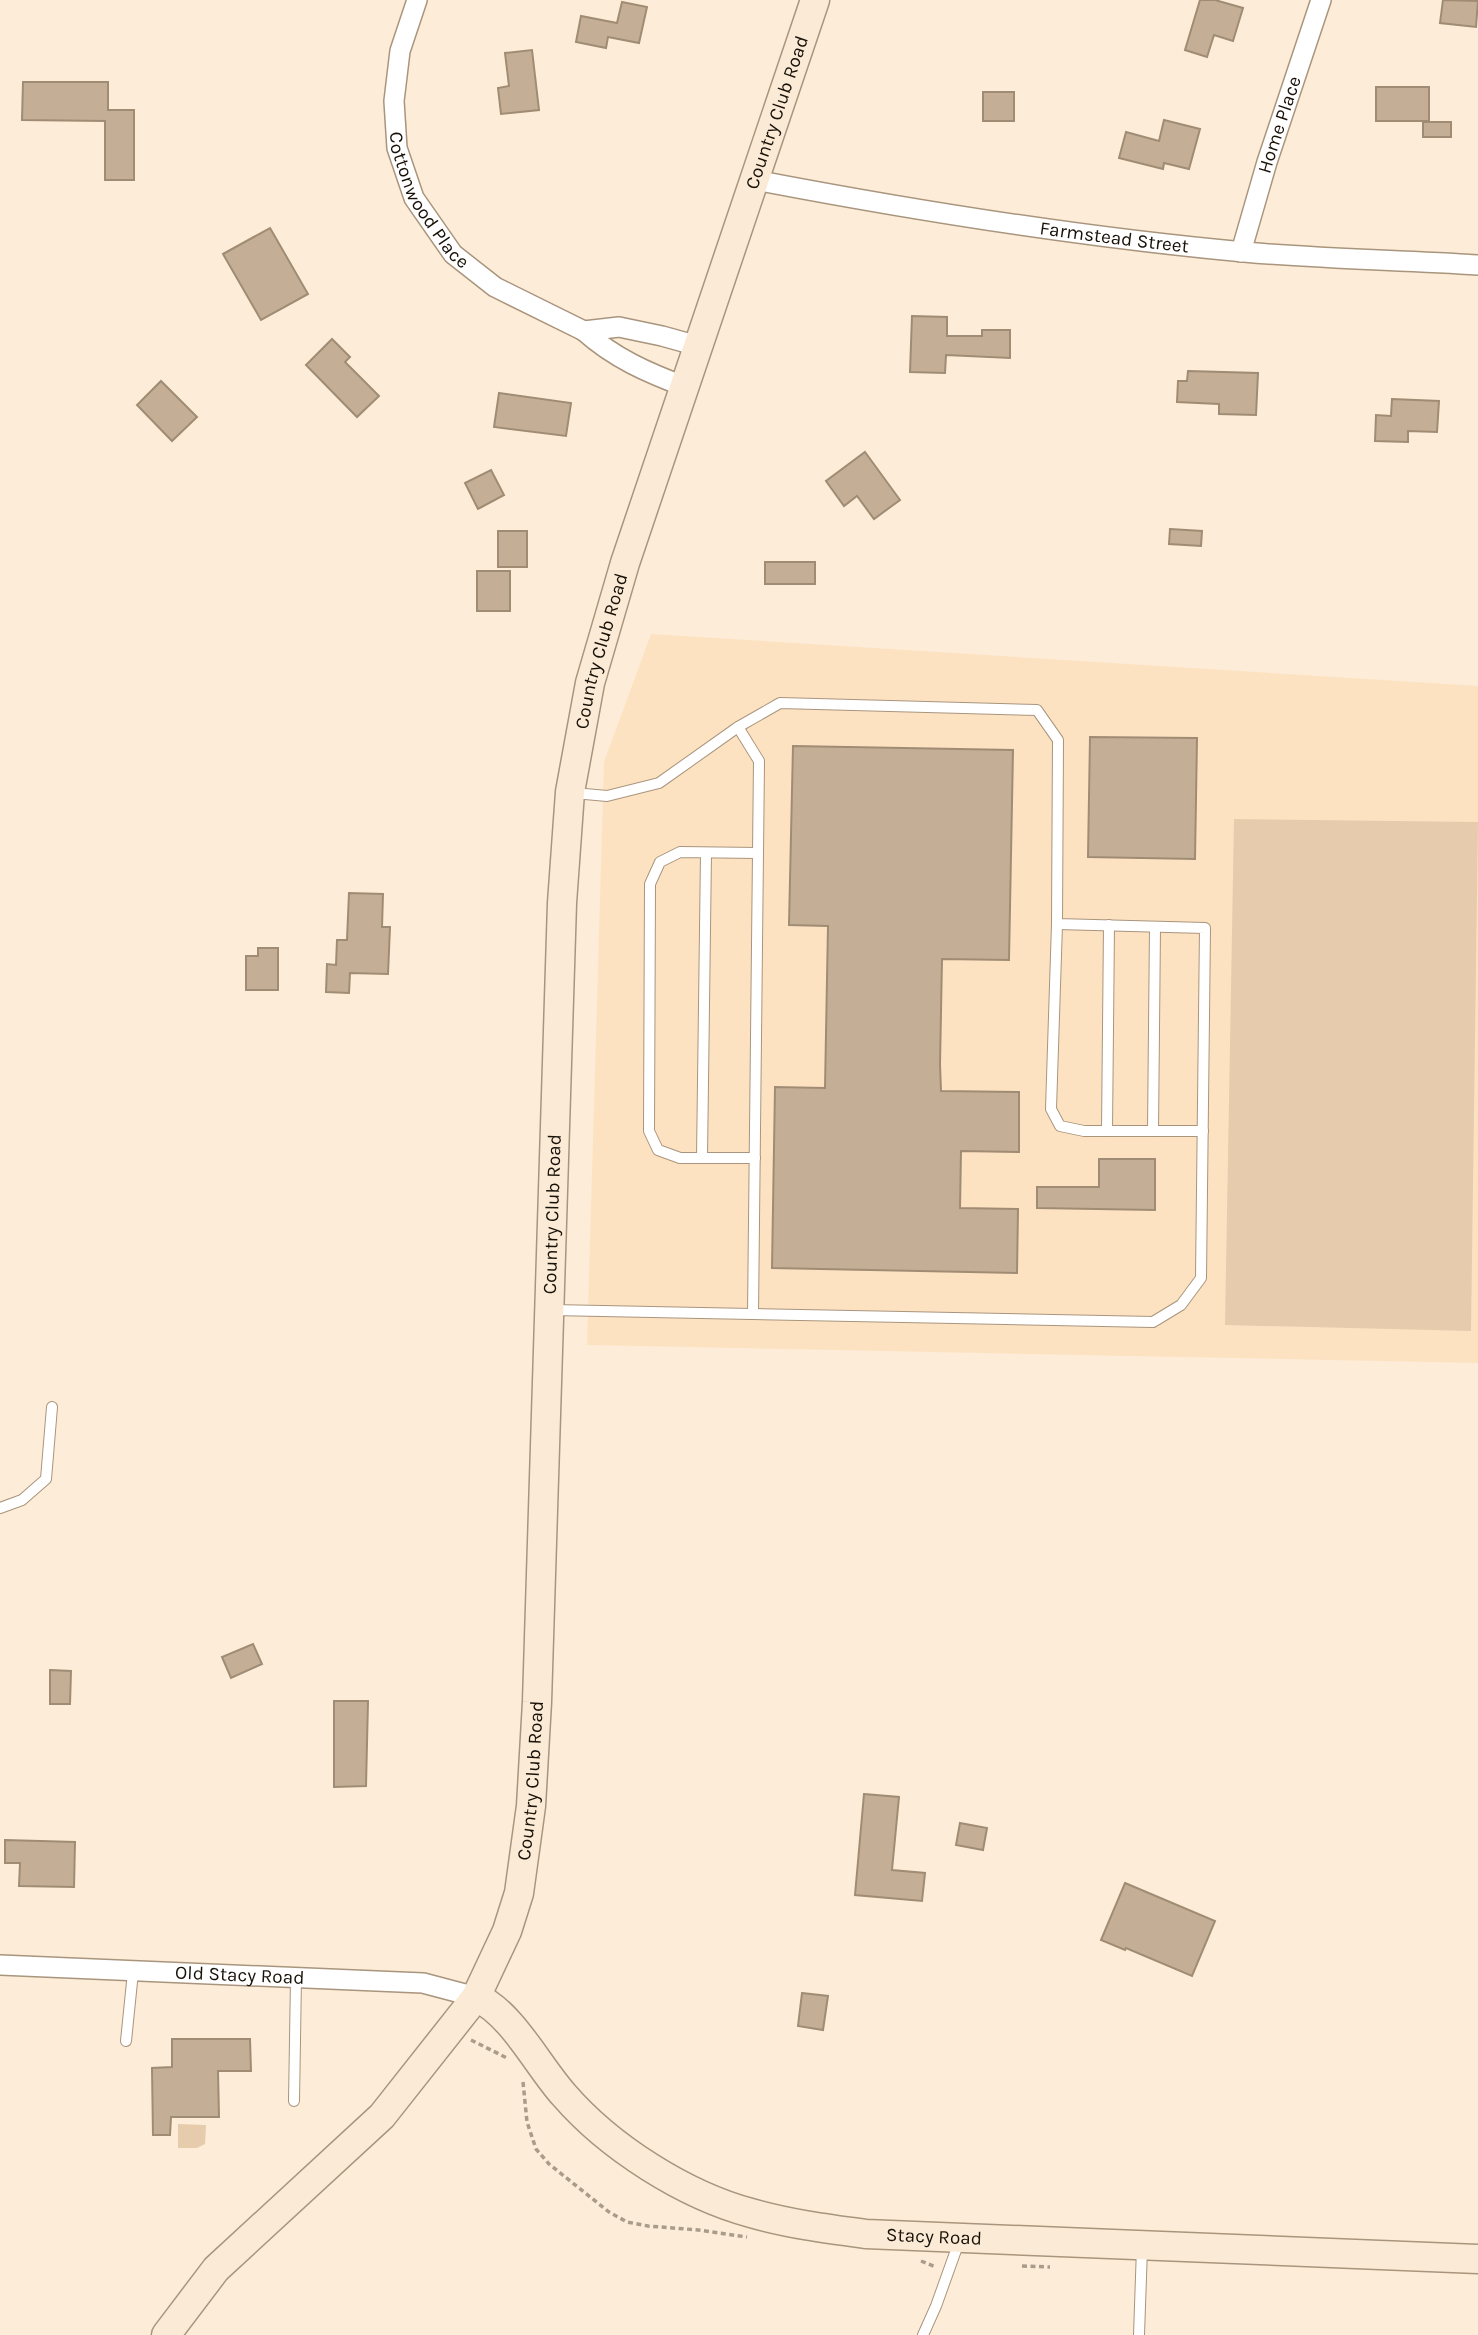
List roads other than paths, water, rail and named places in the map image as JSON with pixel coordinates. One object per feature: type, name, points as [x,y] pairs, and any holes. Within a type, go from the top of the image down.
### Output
[{"type":"main road","name":"Country Club Road","points":[[166,2335],[216,2269],[382,2116],[476,1997],[507,1931],[519,1893],[531,1806],[551,1310],[562,903],[570,792],[590,683],[625,564],[815,0]]},
{"type":"main road","name":"Stacy Road","points":[[476,1997],[486,2001],[503,2015],[565,2097],[606,2136],[643,2164],[690,2189],[749,2213],[807,2226],[866,2234],[1478,2259]]},
{"type":"street","name":"Cottonwood Place","points":[[417,0],[400,51],[394,101],[397,148],[414,198],[453,254],[495,287],[584,331],[604,349],[648,373],[685,387]]},
{"type":"street","name":"Home Place","points":[[1241,252],[1267,162],[1321,0]]},
{"type":"street","name":"Farmstead Street","points":[[755,180],[979,220],[1241,252],[1478,265]]},
{"type":"street","points":[[584,331],[619,327],[662,335],[698,346]]},
{"type":"street","name":"Old Stacy Road","points":[[0,1965],[423,1983],[476,1997]]},
{"type":"lane","points":[[570,792],[607,796],[659,783],[738,727],[780,703],[1037,710],[1058,740],[1057,924],[1051,1109],[1060,1126],[1084,1131],[1203,1131]]},
{"type":"lane","points":[[738,727],[759,761],[753,1314]]},
{"type":"lane","points":[[755,1158],[680,1158],[658,1150],[649,1131],[650,884],[660,862],[680,852],[758,853]]},
{"type":"lane","points":[[702,1158],[706,853]]},
{"type":"lane","points":[[551,1310],[1153,1322],[1181,1305],[1201,1278],[1205,928],[1057,924]]},
{"type":"lane","points":[[1107,1131],[1109,925]]},
{"type":"lane","points":[[1153,1131],[1155,927]]},
{"type":"lane","points":[[0,1508],[22,1500],[46,1479],[52,1407]]},
{"type":"lane","points":[[126,2040],[133,1972]]},
{"type":"lane","points":[[295,2101],[296,1978]]},
{"type":"lane","points":[[923,2335],[960,2239]]},
{"type":"lane","points":[[1139,2335],[1142,2245]]}]
